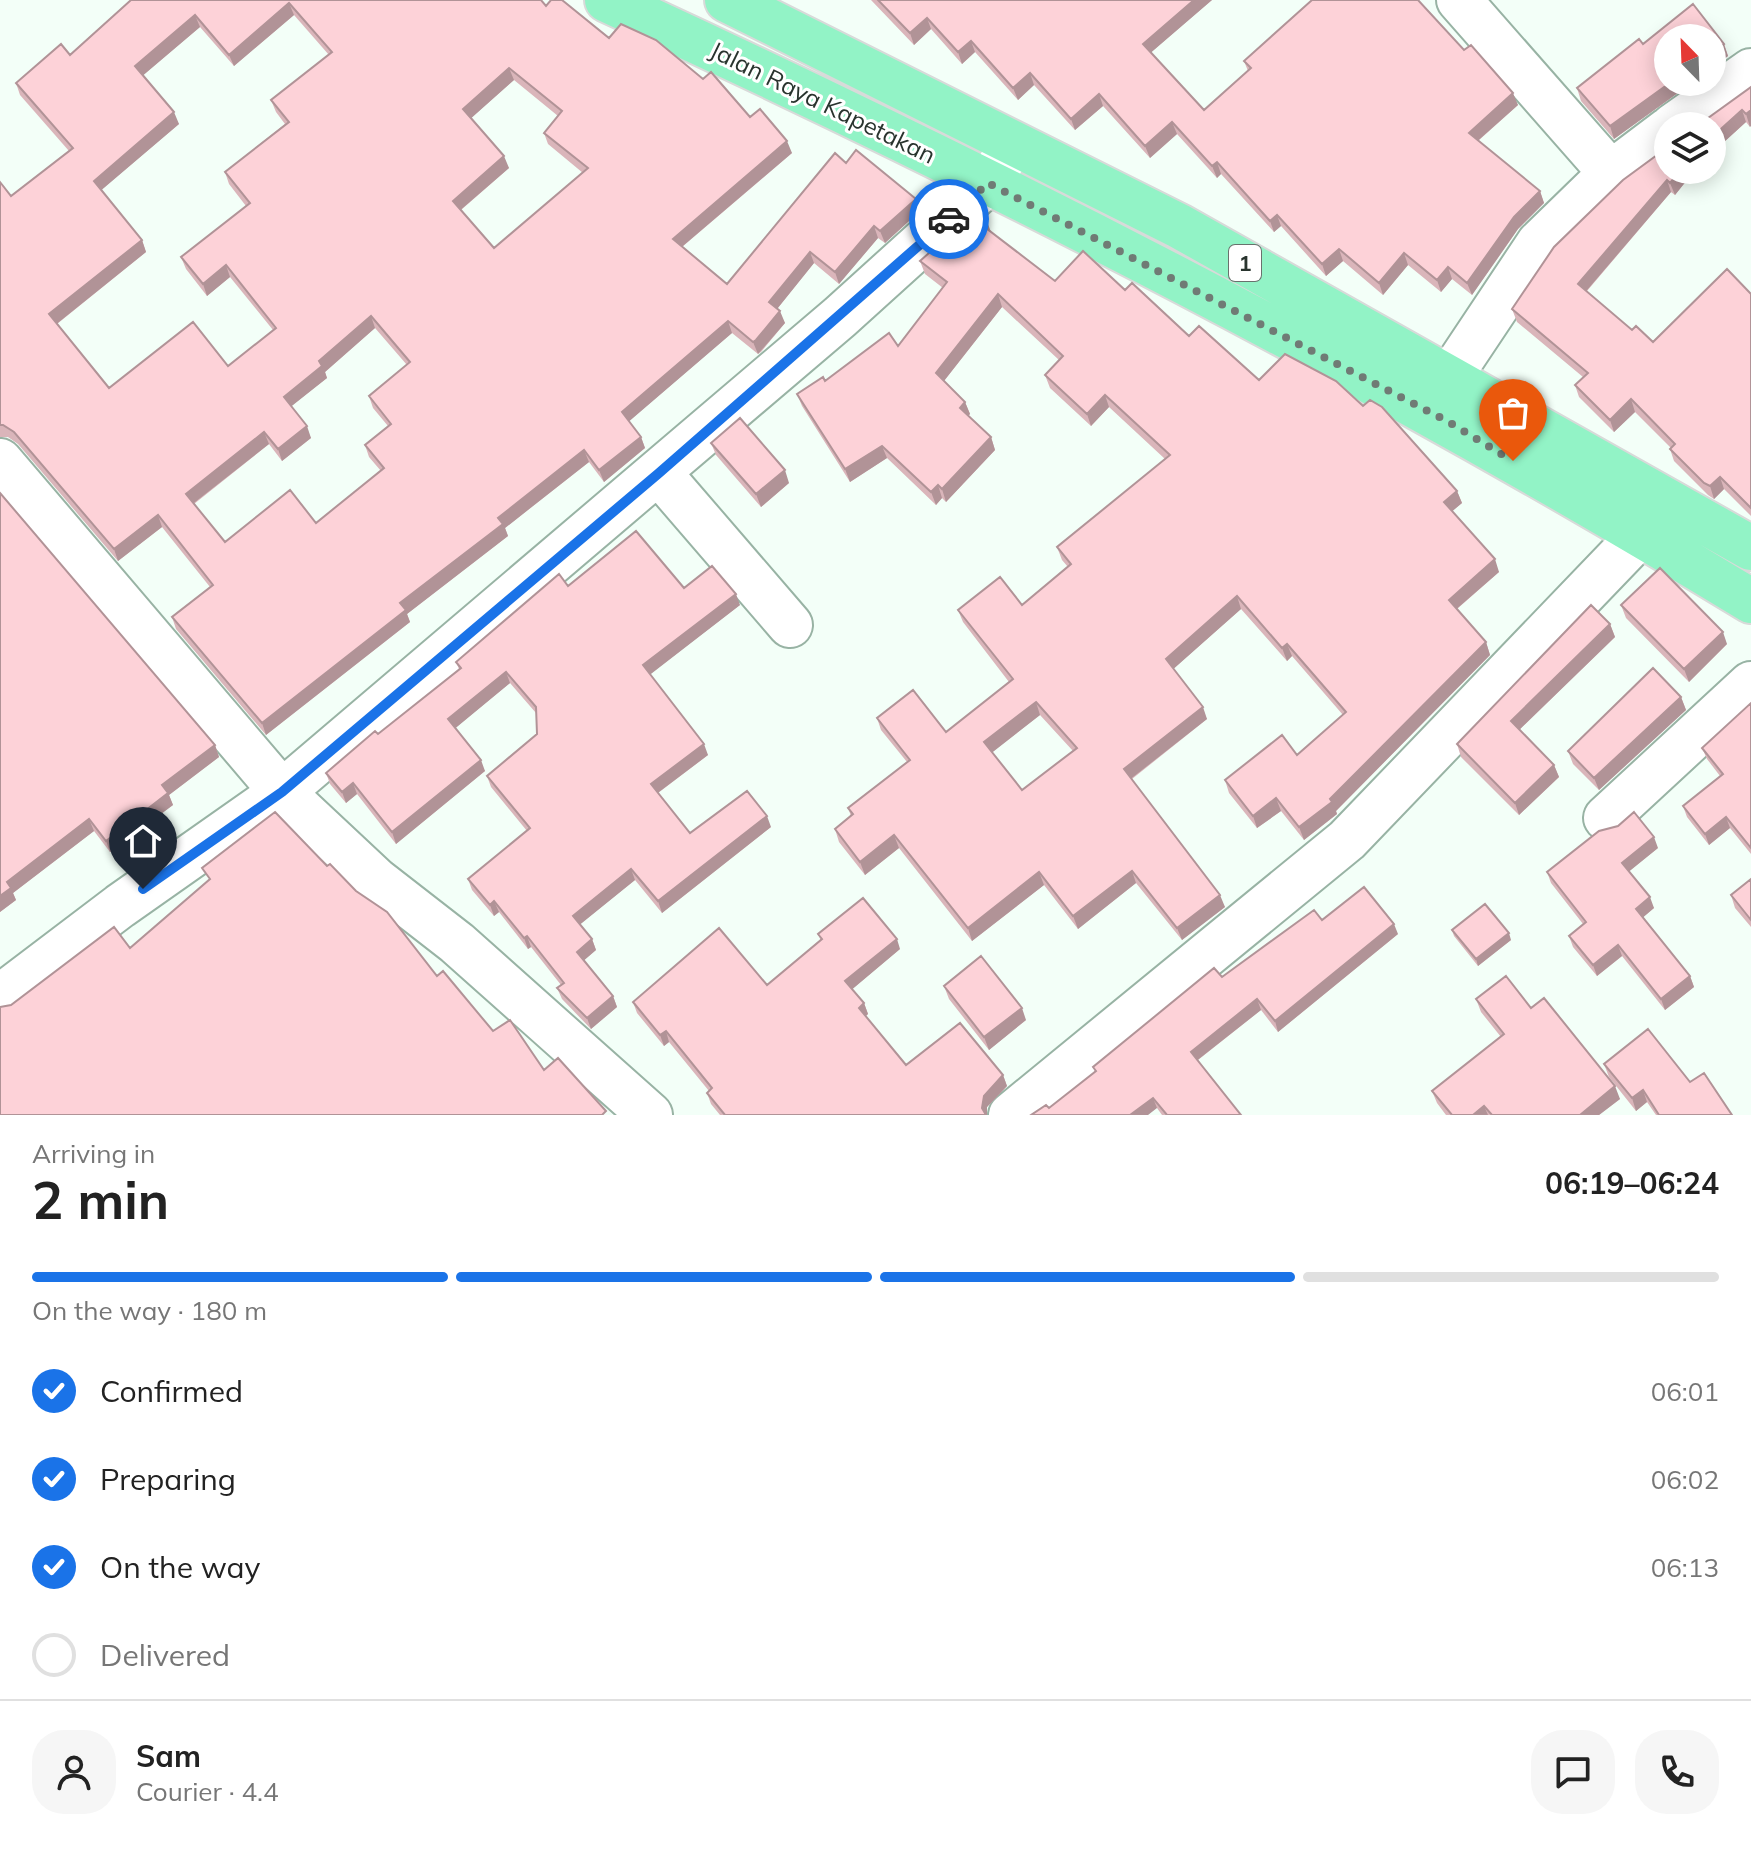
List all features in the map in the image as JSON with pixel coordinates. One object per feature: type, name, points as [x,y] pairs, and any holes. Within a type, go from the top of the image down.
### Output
[{"type":"highway","name":"Jalan Raya Kapetakan","points":[[607,0],[898,135],[1447,421],[1500,430],[1751,548]]},
{"type":"highway","name":"Jalan Raya Kapetakan","points":[[754,6],[1013,144],[1179,226],[1449,378],[1500,430],[1641,534],[1751,601]]},
{"type":"street","points":[[1459,0],[1611,173]]},
{"type":"street","points":[[1693,112],[1751,71]]},
{"type":"street","points":[[1449,378],[1539,243],[1611,173],[1654,140]]},
{"type":"street","points":[[0,997],[120,906],[282,792],[659,473],[988,183],[1013,144]]},
{"type":"street","points":[[0,461],[282,792],[376,880],[457,943],[650,1115]]},
{"type":"street","points":[[659,473],[790,625]]},
{"type":"street","points":[[1011,1115],[1347,840],[1641,534]]},
{"type":"street","points":[[1606,818],[1751,684]]},
{"type":"building","points":[[131,0],[541,0],[546,6],[551,0],[562,0],[609,38],[621,24],[656,40],[703,79],[711,72],[750,117],[760,109],[787,141],[673,239],[727,284],[835,153],[846,163],[856,150],[916,199],[880,231],[874,226],[835,272],[810,252],[769,302],[780,311],[756,340],[753,342],[728,321],[622,412],[641,437],[599,470],[584,450],[498,518],[503,524],[400,603],[406,610],[262,723],[172,617],[213,585],[158,515],[114,549],[14,432],[0,425],[0,182],[11,196],[73,148],[16,83],[61,44],[70,55]],"holes":[[[289,3],[332,52],[271,100],[289,122],[225,172],[250,203],[181,257],[203,284],[226,265],[276,328],[228,366],[193,322],[109,388],[49,314],[142,240],[94,181],[174,112],[135,66],[195,15],[229,55]],[[509,68],[562,111],[544,133],[588,168],[494,248],[453,201],[504,156],[463,109]],[[371,316],[410,362],[369,396],[391,424],[365,445],[384,468],[316,523],[290,490],[225,542],[186,494],[264,432],[278,449],[307,426],[284,397],[322,366],[319,361]]]},
{"type":"building","points":[[878,0],[1194,0],[1143,44],[1204,110],[1251,68],[1244,61],[1312,0],[1418,0],[1464,50],[1471,45],[1513,93],[1469,133],[1540,191],[1514,217],[1467,283],[1448,267],[1437,280],[1404,253],[1379,283],[1339,249],[1322,264],[1277,215],[1270,221],[1217,162],[1212,166],[1172,122],[1145,146],[1099,94],[1071,119],[1030,73],[1013,88],[971,41],[958,52],[927,18],[910,33]]},
{"type":"building","points":[[1693,4],[1708,24],[1668,24]]},
{"type":"building","points":[[1654,35],[1654,94],[1610,126],[1577,88],[1639,39],[1643,44]]},
{"type":"building","points":[[1751,87],[1751,110],[1746,114],[1742,110],[1726,124],[1726,112],[1716,112]]},
{"type":"building","points":[[1654,157],[1654,184],[1664,184],[1578,284],[1632,330],[1636,326],[1653,342],[1727,269],[1751,294],[1751,508],[1720,477],[1710,486],[1704,483],[1670,449],[1675,444],[1631,399],[1610,420],[1575,385],[1588,373],[1512,309],[1554,247],[1623,180]]},
{"type":"building","points":[[976,211],[986,219],[982,225],[1055,281],[1083,251],[1125,290],[1132,283],[1189,336],[1199,326],[1259,380],[1285,354],[1336,381],[1363,406],[1370,400],[1382,407],[1457,491],[1444,502],[1495,559],[1449,600],[1486,642],[1330,799],[1332,802],[1299,827],[1276,798],[1253,816],[1225,780],[1282,735],[1297,755],[1346,712],[1287,644],[1282,648],[1237,596],[1166,659],[1203,707],[1124,769],[1220,895],[1177,928],[1132,871],[1073,916],[1039,872],[968,928],[894,835],[860,862],[835,829],[853,814],[848,808],[910,760],[877,718],[913,690],[946,732],[1013,679],[958,610],[1000,577],[1022,605],[1071,564],[1057,547],[1170,455],[1105,395],[1087,414],[1045,375],[1063,356],[998,294],[936,373],[965,402],[960,408],[991,437],[942,489],[938,485],[931,492],[882,446],[845,469],[797,394],[823,377],[825,381],[889,333],[898,346],[947,282],[920,261]],"holes":[[[1036,702],[1077,748],[1022,790],[984,742]]]},
{"type":"building","points":[[740,418],[785,470],[756,494],[711,443]]},
{"type":"building","points":[[0,493],[215,745],[162,785],[168,793],[106,841],[89,819],[7,882],[11,888],[0,896]]},
{"type":"building","points":[[636,531],[684,588],[712,566],[736,594],[643,665],[704,744],[651,784],[690,833],[747,791],[767,816],[658,901],[631,869],[573,916],[592,939],[577,952],[613,996],[587,1018],[557,988],[564,983],[527,936],[524,938],[494,901],[490,905],[468,879],[530,828],[487,776],[537,734],[536,707],[506,672],[448,719],[481,760],[392,832],[353,783],[342,792],[326,773],[375,731],[378,734],[461,668],[456,662],[559,574],[568,586]]},
{"type":"building","points":[[1660,568],[1723,632],[1684,669],[1621,605]]},
{"type":"building","points":[[1591,605],[1610,624],[1511,721],[1554,765],[1515,803],[1457,744]]},
{"type":"building","points":[[1653,668],[1681,697],[1594,778],[1568,751]]},
{"type":"building","points":[[1751,703],[1751,848],[1726,817],[1705,834],[1683,806],[1723,774],[1702,748]]},
{"type":"building","points":[[275,812],[327,866],[330,864],[356,891],[387,912],[437,976],[443,971],[493,1031],[510,1020],[544,1070],[558,1058],[606,1111],[602,1115],[0,1115],[0,1007],[11,1005],[114,927],[130,948],[210,879],[202,868]]},
{"type":"building","points":[[1634,812],[1654,837],[1622,863],[1650,897],[1636,909],[1690,976],[1661,999],[1618,945],[1593,965],[1569,936],[1586,922],[1547,872],[1599,831],[1618,826]]},
{"type":"building","points":[[1751,879],[1751,920],[1731,895]]},
{"type":"building","points":[[1364,887],[1394,924],[1275,1021],[1257,999],[1191,1052],[1241,1115],[1167,1115],[1153,1098],[1130,1115],[1031,1115],[1046,1105],[1049,1108],[1096,1071],[1093,1067],[1214,968],[1222,977],[1314,910],[1322,920]]},
{"type":"building","points":[[863,898],[897,939],[845,981],[864,1003],[859,1008],[906,1065],[960,1023],[1003,1075],[984,1096],[982,1108],[986,1115],[725,1115],[707,1093],[712,1088],[666,1031],[660,1035],[633,1002],[719,928],[767,985],[822,939],[818,934]]},
{"type":"building","points":[[1485,904],[1509,933],[1476,959],[1452,930]]},
{"type":"building","points":[[981,956],[1022,1008],[984,1037],[944,986]]},
{"type":"building","points":[[1506,976],[1531,1008],[1544,998],[1615,1086],[1580,1115],[1492,1115],[1484,1106],[1473,1115],[1452,1115],[1432,1091],[1504,1034],[1476,999]]},
{"type":"building","points":[[1648,1029],[1690,1082],[1704,1073],[1732,1115],[1659,1115],[1643,1090],[1632,1098],[1604,1064]]},
{"type":"way so far","points":[[949,219],[988,183],[1447,421],[1513,461]]},
{"type":"route","points":[[143,889],[282,792],[659,473],[949,219]]}]
